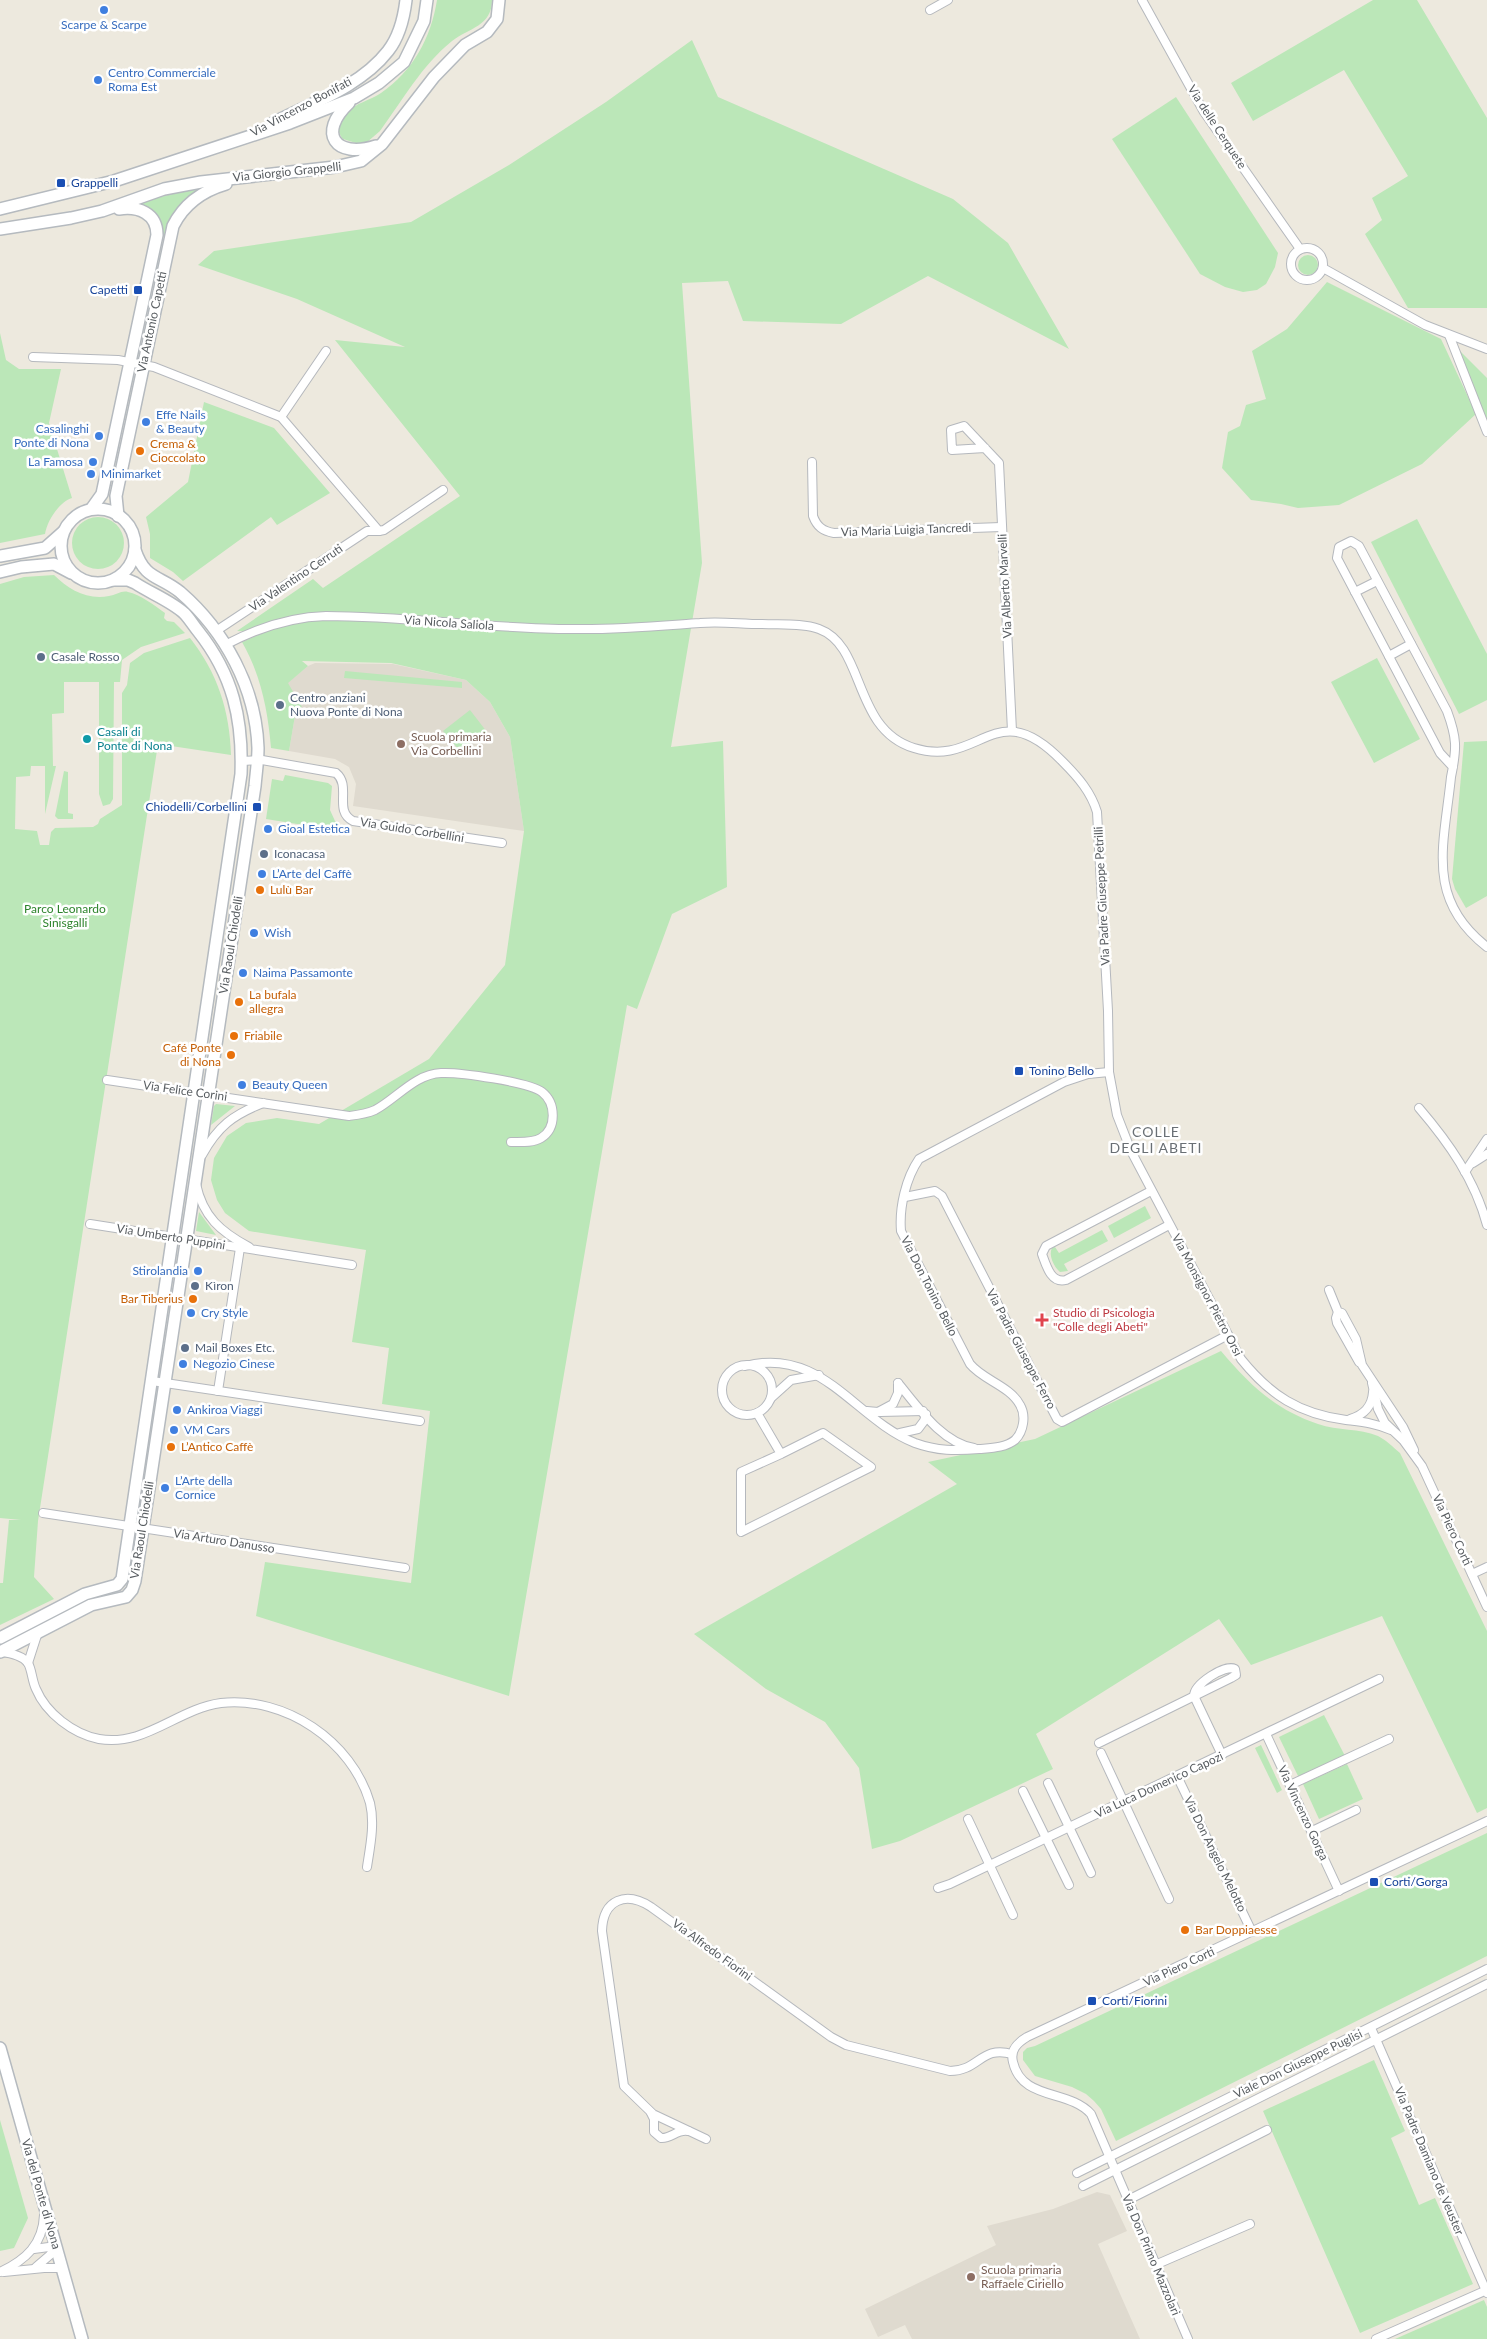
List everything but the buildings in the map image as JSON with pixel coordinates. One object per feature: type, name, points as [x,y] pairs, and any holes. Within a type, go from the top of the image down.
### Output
[{"type":"main road","name":"Via Vincenzo Bonifati","points":[[240,139],[340,89],[372,68],[389,50],[404,18],[406,0]]},
{"type":"main road","points":[[0,209],[106,183],[290,123],[354,98],[379,83],[404,62],[424,21],[427,0]]},
{"type":"main road","name":"Via Giorgio Grappelli","points":[[0,229],[71,218],[102,211],[164,189],[201,182],[350,165],[371,154],[382,144],[434,77],[465,45],[488,32],[497,19],[500,0]]},
{"type":"main road","points":[[354,98],[338,114],[334,121],[332,132],[336,141],[342,147],[356,151],[382,144]]},
{"type":"main road","name":"Via Antonio Capetti","points":[[118,516],[116,496],[142,364],[169,244],[177,218],[194,199],[212,188],[253,176]]},
{"type":"main road","name":"Via Antonio Capetti","points":[[92,508],[102,494],[156,241],[154,222],[142,210],[130,207],[102,211]]},
{"type":"main road","points":[[0,572],[21,567],[54,564],[88,583],[97,584],[114,580],[129,568],[135,550],[133,533],[118,516],[102,508],[92,508],[84,510],[68,521],[63,532],[63,556],[68,567],[75,575]]},
{"type":"main road","points":[[0,556],[44,548],[63,532]]},
{"type":"main road","name":"Via Raoul Chiodelli","points":[[0,1652],[91,1605],[120,1599],[129,1594],[135,1581],[185,1239],[255,786],[257,760],[254,718],[249,696],[236,664],[216,631],[179,592],[145,570],[139,563],[135,550]]},
{"type":"main road","name":"Via Raoul Chiodelli","points":[[0,1638],[85,1594],[117,1585],[123,1574],[242,761],[240,719],[234,697],[220,664],[205,640],[184,613],[135,583],[128,580],[114,580]]},
{"type":"main road","name":"Via del Ponte di Nona","points":[[0,2048],[82,2339]]},
{"type":"street","points":[[930,10],[948,0]]},
{"type":"street","name":"Via delle Cerquete","points":[[1142,0],[1204,112],[1300,249]]},
{"type":"street","points":[[1312,248],[1318,251],[1324,262],[1323,268],[1320,274],[1309,280],[1297,276],[1291,265],[1292,259],[1300,249],[1312,248]]},
{"type":"street","points":[[1323,268],[1426,325],[1487,349]]},
{"type":"street","points":[[1449,335],[1487,432]]},
{"type":"street","points":[[281,418],[326,352]]},
{"type":"street","name":"Via Antonio Capetti","points":[[33,357],[130,362]]},
{"type":"street","points":[[130,362],[154,367],[281,418],[379,531]]},
{"type":"street","points":[[964,426],[985,448],[952,450],[951,430],[964,426]]},
{"type":"street","name":"Via Alberto Marvelli","points":[[985,448],[999,462],[1012,731]]},
{"type":"street","name":"Via Maria Luigia Tancredi","points":[[812,462],[813,516],[816,523],[826,532],[1001,526]]},
{"type":"street","name":"Via Valentino Cerruti","points":[[216,631],[367,531],[384,530],[443,490]]},
{"type":"street","points":[[1453,767],[1440,753],[1337,558],[1339,547],[1351,541],[1359,546],[1447,710],[1453,727],[1457,746],[1453,767],[1442,879],[1455,914],[1465,927],[1487,947]]},
{"type":"street","points":[[1355,592],[1377,581]]},
{"type":"street","name":"Via Nicola Saliola","points":[[226,645],[273,624],[311,616],[350,616],[532,629],[576,630],[702,623],[809,627],[828,634],[844,650],[879,725],[889,735],[912,748],[933,752],[946,751],[974,743],[998,732],[1012,731]]},
{"type":"street","points":[[1389,656],[1411,644]]},
{"type":"street","name":"Via Padre Giuseppe Petrilli","points":[[1012,731],[1036,737],[1048,746],[1088,791],[1097,812],[1108,1011],[1109,1072]]},
{"type":"street","name":"Via Guido Corbellini","points":[[242,761],[257,760],[336,773],[343,783],[343,811],[353,821],[502,843]]},
{"type":"street","name":"Via Monsignor Pietro Orsi","points":[[1109,1072],[1123,1133],[1151,1191],[1241,1359],[1269,1390],[1304,1410],[1346,1420],[1377,1424],[1391,1430]]},
{"type":"street","name":"Via Don Tonino Bello","points":[[745,1366],[761,1362],[774,1362],[796,1365],[819,1375],[898,1433],[914,1442],[935,1449],[959,1452],[981,1449],[1008,1444],[1018,1437],[1023,1423],[1021,1406],[1010,1394],[978,1373],[967,1360],[901,1231],[904,1197],[910,1172],[919,1159],[1070,1079],[1109,1072]]},
{"type":"street","name":"Via Felice Corini","points":[[107,1080],[349,1116],[375,1110],[420,1080],[439,1073],[527,1085],[542,1092],[549,1100],[554,1111],[552,1124],[542,1138],[530,1142],[511,1142]]},
{"type":"street","name":"Via Felice Corini","points":[[197,1165],[216,1133],[227,1121],[263,1103]]},
{"type":"street","points":[[1418,1108],[1443,1137],[1465,1172],[1480,1204],[1487,1225]]},
{"type":"street","points":[[1465,1172],[1487,1139]]},
{"type":"street","points":[[1465,1172],[1487,1154]]},
{"type":"street","name":"Via Umberto Puppini","points":[[195,1178],[206,1210],[216,1225],[226,1234],[253,1250]]},
{"type":"street","name":"Via Padre Giuseppe Ferro","points":[[904,1197],[935,1191],[942,1196],[1057,1419],[1062,1422],[1228,1335]]},
{"type":"street","points":[[1151,1191],[1046,1246],[1042,1254],[1053,1278],[1059,1281],[1066,1280],[1169,1225]]},
{"type":"street","name":"Via Umberto Puppini","points":[[90,1224],[352,1265]]},
{"type":"street","points":[[218,1390],[240,1248]]},
{"type":"street","name":"Via Piero Corti","points":[[1329,1290],[1338,1312],[1337,1323],[1354,1356],[1403,1427],[1487,1607]]},
{"type":"street","points":[[771,1398],[771,1383],[765,1373],[755,1367],[745,1366],[737,1368],[727,1376],[722,1392],[725,1400],[734,1412],[742,1414],[757,1413],[791,1380],[819,1375]]},
{"type":"street","points":[[152,1381],[420,1421]]},
{"type":"street","name":"Via Don Tonino Bello","points":[[878,1412],[893,1404],[898,1393],[898,1383],[924,1413],[955,1442],[981,1449]]},
{"type":"street","points":[[1346,1420],[1360,1415],[1370,1406],[1373,1394],[1372,1383]]},
{"type":"street","name":"Via Piero Corti","points":[[1372,1383],[1378,1409],[1391,1430],[1415,1455]]},
{"type":"street","points":[[867,1411],[924,1413],[918,1429],[908,1433],[898,1433]]},
{"type":"street","points":[[757,1413],[781,1454]]},
{"type":"street","points":[[823,1433],[871,1467],[741,1532],[741,1472],[781,1454],[823,1433]]},
{"type":"street","name":"Via Arturo Danusso","points":[[43,1513],[405,1568]]},
{"type":"street","points":[[1472,1574],[1487,1567]]},
{"type":"street","points":[[38,1631],[28,1663],[36,1690],[50,1710],[66,1725],[98,1738],[133,1738],[198,1708],[222,1703],[260,1705],[301,1719],[341,1751],[357,1773],[370,1804],[372,1827],[367,1867]]},
{"type":"street","points":[[0,1652],[20,1657],[28,1663]]},
{"type":"street","points":[[1100,1743],[1194,1696],[1235,1676],[1235,1669],[1225,1668],[1198,1685],[1194,1696],[1222,1755]]},
{"type":"street","name":"Via Luca Domenico Capozi","points":[[938,1888],[989,1866],[1379,1679]]},
{"type":"street","name":"Via Vincenzo Gorga","points":[[1266,1734],[1339,1891]]},
{"type":"street","points":[[1290,1785],[1389,1739]]},
{"type":"street","points":[[1101,1754],[1168,1899]]},
{"type":"street","name":"Via Don Angelo Melotto","points":[[1177,1776],[1252,1932]]},
{"type":"street","points":[[1048,1783],[1092,1873]]},
{"type":"street","points":[[1023,1791],[1069,1885]]},
{"type":"street","points":[[1312,1831],[1356,1810]]},
{"type":"street","points":[[968,1819],[1013,1915]]},
{"type":"street","name":"Via Piero Corti","points":[[1012,2054],[1017,2044],[1025,2038],[1487,1821]]},
{"type":"street","name":"Via Alfredo Fiorini","points":[[706,2139],[650,2112],[630,2094],[622,2078],[603,1922],[606,1912],[613,1904],[625,1898],[636,1899],[651,1907],[831,2037],[846,2045],[950,2071],[967,2068],[995,2051],[1012,2054]]},
{"type":"street","name":"Viale Don Giuseppe Puglisi","points":[[1077,2173],[1487,1969]]},
{"type":"street","name":"Viale Don Giuseppe Puglisi","points":[[1083,2186],[1487,1984]]},
{"type":"street","name":"Via Padre Damiano de Veuster","points":[[1371,2028],[1487,2291]]},
{"type":"street","name":"Via Don Primo Mazzolari","points":[[1012,2054],[1016,2071],[1029,2086],[1073,2102],[1089,2112],[1188,2339]]},
{"type":"street","name":"Via Alfredo Fiorini","points":[[650,2112],[654,2118],[655,2126]]},
{"type":"street","points":[[671,2135],[673,2128],[667,2121],[658,2121],[655,2126],[656,2134],[660,2138],[666,2138],[679,2131],[692,2132]]},
{"type":"street","points":[[1128,2200],[1267,2130]]},
{"type":"street","points":[[0,2273],[21,2261],[34,2249],[42,2230],[44,2208]]},
{"type":"street","points":[[1155,2265],[1250,2224]]},
{"type":"street","points":[[34,2249],[56,2246]]},
{"type":"street","points":[[32,2269],[47,2259],[56,2246]]},
{"type":"street","points":[[0,2273],[63,2268]]},
{"type":"street","points":[[1376,2339],[1487,2291]]},
{"type":"shaded area","name":"Scuola primaria Via Corbellini","points":[[315,663],[393,664],[466,680],[490,702],[510,737],[524,831],[353,806],[356,784],[349,767],[335,759],[289,751],[296,710],[287,683],[308,666]]},
{"type":"shaded area","points":[[1097,2192],[1110,2195],[1127,2231],[1098,2244],[1140,2339],[912,2339],[905,2325],[878,2337],[865,2309],[996,2245],[987,2226],[1053,2209]]},
{"type":"green space","points":[[437,0],[492,0],[491,9],[484,21],[452,41],[431,61],[380,131],[366,143],[359,144],[343,139],[339,132],[339,126],[347,113],[354,107],[381,93],[402,75],[411,64],[425,40]]},
{"type":"green space","points":[[1373,0],[1417,0],[1487,118],[1487,308],[1408,308],[1365,234],[1382,220],[1372,198],[1408,176],[1344,70],[1253,121],[1231,83]]},
{"type":"green space","points":[[692,40],[718,97],[953,199],[1008,243],[1069,349],[928,276],[841,324],[743,321],[728,281],[682,283],[702,563],[671,747],[723,741],[727,887],[672,914],[637,1009],[627,1005],[509,1696],[256,1616],[265,1562],[411,1583],[430,1411],[382,1404],[389,1348],[352,1342],[366,1250],[249,1231],[225,1213],[217,1200],[211,1180],[214,1158],[227,1136],[246,1123],[277,1118],[319,1124],[429,1059],[505,965],[524,831],[510,737],[490,702],[466,680],[391,663],[302,661],[308,666],[288,683],[302,707],[296,710],[289,751],[271,748],[268,720],[259,680],[242,642],[265,632],[237,631],[313,579],[323,588],[460,496],[335,340],[405,347],[297,299],[198,265],[214,251],[411,222],[509,165],[606,102]]},
{"type":"green space","points":[[1176,97],[1278,253],[1275,267],[1266,284],[1257,290],[1243,292],[1225,287],[1200,274],[1112,139]]},
{"type":"green space","points":[[197,187],[197,191],[169,224],[164,237],[156,218],[139,206],[139,203]]},
{"type":"green space","points":[[1304,255],[1312,255],[1318,261],[1318,269],[1312,275],[1304,275],[1298,269],[1298,261]]},
{"type":"green space","points":[[1327,282],[1441,339],[1476,414],[1422,464],[1339,505],[1298,508],[1251,500],[1222,468],[1228,432],[1240,426],[1246,405],[1266,399],[1252,351],[1287,329]]},
{"type":"green space","points":[[0,333],[6,360],[19,369],[61,369],[49,423],[72,498],[63,503],[54,513],[48,523],[45,534],[0,543]]},
{"type":"green space","points":[[1460,351],[1487,378],[1487,422]]},
{"type":"green space","points":[[204,402],[274,428],[330,493],[277,525],[271,517],[183,581],[173,572],[150,558],[150,534],[146,517],[188,482]]},
{"type":"green space","points":[[98,517],[112,521],[120,529],[124,543],[120,557],[112,565],[98,569],[84,565],[76,557],[72,543],[76,529],[84,521]]},
{"type":"green space","points":[[1417,519],[1487,654],[1487,700],[1459,714],[1371,542]]},
{"type":"green space","name":"Parco Leonardo Sinisgalli","points":[[54,575],[79,593],[93,597],[121,592],[133,593],[165,613],[164,618],[167,621],[174,622],[185,633],[141,647],[122,660],[120,682],[114,682],[113,799],[110,804],[103,806],[99,794],[99,682],[64,682],[64,713],[52,714],[53,766],[56,766],[45,814],[45,766],[31,766],[30,776],[16,777],[15,829],[37,831],[40,845],[49,845],[51,832],[55,828],[93,827],[98,824],[100,819],[122,805],[122,693],[127,685],[130,663],[144,653],[190,638],[215,678],[225,708],[231,755],[158,744],[38,1521],[34,1577],[54,1599],[0,1625],[0,1583],[3,1583],[9,1520],[21,1520],[0,1518],[0,584],[24,577]]},
{"type":"green space","points":[[1377,658],[1420,739],[1374,763],[1331,682]]},
{"type":"green space","points":[[345,671],[462,682],[462,688],[344,678]]},
{"type":"green space","points":[[470,710],[487,732],[460,751],[443,731]]},
{"type":"green space","points":[[1487,741],[1487,896],[1466,908],[1455,889],[1452,879],[1464,742]]},
{"type":"green space","points":[[64,771],[68,772],[68,813],[73,814],[73,819],[58,819],[55,816]]},
{"type":"green space","points":[[285,775],[328,783],[332,786],[330,810],[335,821],[347,832],[266,819],[272,779],[283,781]]},
{"type":"green space","points":[[216,1104],[235,1106],[211,1125],[214,1106]]},
{"type":"green space","points":[[1145,1206],[1151,1218],[1114,1238],[1108,1226]]},
{"type":"green space","points":[[199,1212],[216,1235],[196,1231]]},
{"type":"green space","points":[[1102,1230],[1108,1241],[1064,1264],[1068,1271],[1060,1272],[1058,1270],[1051,1257],[1052,1248],[1055,1247],[1059,1253]]},
{"type":"green space","points":[[1221,1351],[1264,1395],[1289,1411],[1318,1424],[1371,1433],[1387,1442],[1400,1453],[1487,1631],[1487,1808],[1477,1813],[1382,1616],[1251,1665],[1219,1619],[1036,1734],[1053,1769],[900,1841],[872,1849],[859,1768],[825,1722],[766,1689],[694,1634],[957,1484],[928,1462],[1035,1439]]},
{"type":"green space","points":[[1324,1715],[1345,1756],[1299,1778],[1279,1737]]},
{"type":"green space","points":[[1261,1745],[1282,1790],[1277,1793],[1255,1748]]},
{"type":"green space","points":[[1347,1764],[1363,1799],[1319,1819],[1303,1784]]},
{"type":"green space","points":[[1487,1833],[1487,1956],[1116,2141],[1101,2109],[1086,2094],[1072,2087],[1035,2076],[1023,2060],[1023,2052],[1027,2048],[1035,2046]]},
{"type":"green space","points":[[1374,2060],[1405,2131],[1391,2138],[1419,2205],[1435,2198],[1473,2284],[1360,2333],[1263,2111]]},
{"type":"green space","points":[[0,2120],[28,2218],[14,2248],[0,2251]]},
{"type":"green space","points":[[1484,2300],[1487,2307],[1487,2339],[1395,2339]]},
{"type":"place","name":"Scarpe & Scarpe","points":[[104,10]]},
{"type":"place","name":"Centro Commerciale Roma Est","points":[[98,80]]},
{"type":"place","name":"Grappelli","points":[[61,183]]},
{"type":"place","name":"Capetti","points":[[138,290]]},
{"type":"place","name":"Effe Nails & Beauty","points":[[146,422]]},
{"type":"place","name":"Casalinghi Ponte di Nona","points":[[99,436]]},
{"type":"place","name":"Crema & Cioccolato","points":[[140,451]]},
{"type":"place","name":"La Famosa","points":[[93,462]]},
{"type":"place","name":"Minimarket","points":[[91,474]]},
{"type":"place","name":"Casale Rosso","points":[[41,657]]},
{"type":"place","name":"Centro anziani Nuova Ponte di Nona","points":[[280,705]]},
{"type":"place","name":"Casali di Ponte di Nona","points":[[87,739]]},
{"type":"place","name":"Scuola primaria Via Corbellini","points":[[401,744]]},
{"type":"place","name":"Chiodelli/Corbellini","points":[[257,807]]},
{"type":"place","name":"Gioal Estetica","points":[[268,829]]},
{"type":"place","name":"Iconacasa","points":[[264,854]]},
{"type":"place","name":"L’Arte del Caffè","points":[[262,874]]},
{"type":"place","name":"Lulù Bar","points":[[260,890]]},
{"type":"place","name":"Wish","points":[[254,933]]},
{"type":"place","name":"Naima Passamonte","points":[[243,973]]},
{"type":"place","name":"La bufala allegra","points":[[239,1002]]},
{"type":"place","name":"Friabile","points":[[234,1036]]},
{"type":"place","name":"Café Ponte di Nona","points":[[231,1055]]},
{"type":"place","name":"Tonino Bello","points":[[1019,1071]]},
{"type":"place","name":"Beauty Queen","points":[[242,1085]]},
{"type":"place","name":"Stirolandia","points":[[198,1271]]},
{"type":"place","name":"Kìron","points":[[195,1286]]},
{"type":"place","name":"Bar Tiberius","points":[[193,1299]]},
{"type":"place","name":"Cry Style","points":[[191,1313]]},
{"type":"place","name":"Studio di Psicologia \"Colle degli Abeti\"","points":[[1042,1320]]},
{"type":"place","name":"Mail Boxes Etc.","points":[[185,1348]]},
{"type":"place","name":"Negozio Cinese","points":[[183,1364]]},
{"type":"place","name":"Ankiroa Viaggi","points":[[177,1410]]},
{"type":"place","name":"VM Cars","points":[[174,1430]]},
{"type":"place","name":"L’Antico Caffè","points":[[171,1447]]},
{"type":"place","name":"L’Arte della Cornice","points":[[165,1488]]},
{"type":"place","name":"Corti/Gorga","points":[[1374,1882]]},
{"type":"place","name":"Bar Doppiaesse","points":[[1185,1930]]},
{"type":"place","name":"Corti/Fiorini","points":[[1092,2001]]},
{"type":"place","name":"Scuola primaria Raffaele Ciriello","points":[[971,2277]]},
{"type":"district","name":"COLLE DEGLI ABETI","points":[[1156,1140]]}]
